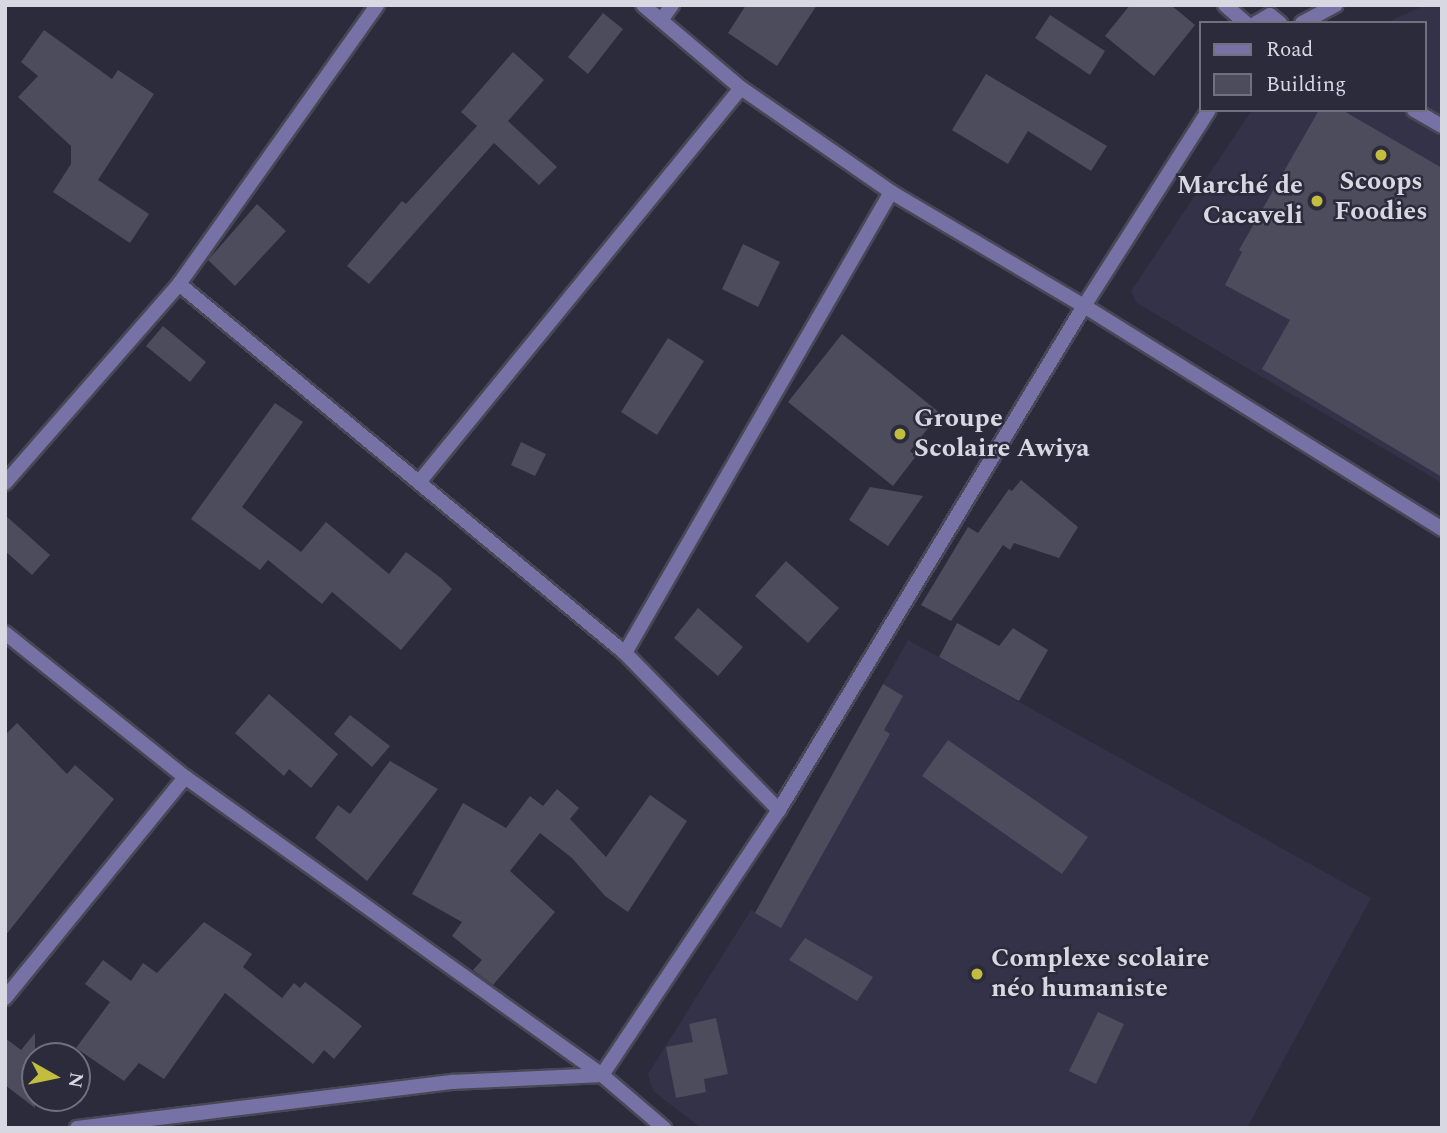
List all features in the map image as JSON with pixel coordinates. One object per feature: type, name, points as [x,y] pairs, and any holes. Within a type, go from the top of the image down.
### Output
[{"type":"street","points":[[5,483],[179,284],[377,5]]},
{"type":"street","points":[[643,5],[741,88],[891,192],[1084,306],[1442,528]]},
{"type":"street","points":[[662,19],[672,5]]},
{"type":"street","points":[[1225,5],[1244,21]]},
{"type":"street","points":[[1306,21],[1336,5]]},
{"type":"street","points":[[420,481],[741,88]]},
{"type":"street","points":[[602,1075],[779,810],[1084,306],[1208,112]]},
{"type":"street","points":[[1417,112],[1442,126]]},
{"type":"street","points":[[625,653],[891,192]]},
{"type":"street","points":[[179,284],[625,653],[779,810]]},
{"type":"street","points":[[5,633],[185,777],[602,1075],[664,1128]]},
{"type":"street","points":[[5,998],[185,777]]},
{"type":"street","points":[[77,1128],[453,1083],[602,1075]]},
{"type":"shaded area","name":"Marché de Cacaveli","points":[[1425,5],[1442,5],[1442,483],[1137,303],[1131,291],[1251,112],[1426,112],[1426,21],[1390,21]]},
{"type":"shaded area","points":[[908,640],[1371,898],[1247,1128],[701,1128],[653,1091],[648,1074],[751,910],[755,912]]},
{"type":"building","points":[[746,5],[817,5],[777,66],[728,33]]},
{"type":"building","points":[[1130,5],[1171,5],[1195,25],[1154,76],[1105,36]]},
{"type":"building","points":[[603,13],[623,29],[588,74],[568,57]]},
{"type":"building","points":[[1050,15],[1105,51],[1090,75],[1035,38]]},
{"type":"building","points":[[44,30],[112,79],[118,70],[154,94],[98,180],[149,214],[130,243],[53,192],[71,164],[71,146],[18,97],[38,76],[21,62]]},
{"type":"building","points":[[513,52],[544,80],[508,121],[557,167],[539,185],[494,143],[369,284],[347,266],[402,201],[406,204],[477,126],[461,112]]},
{"type":"building","points":[[986,74],[1107,146],[1091,171],[1028,131],[1008,164],[952,130]]},
{"type":"building","name":"Marché de Cacaveli","points":[[1318,112],[1345,112],[1442,168],[1442,477],[1262,369],[1290,320],[1225,285],[1242,252],[1239,250]]},
{"type":"building","points":[[257,204],[286,231],[235,286],[208,260]]},
{"type":"building","points":[[743,244],[780,262],[758,307],[722,289]]},
{"type":"building","points":[[163,326],[206,362],[190,382],[146,346]]},
{"type":"building","points":[[842,334],[940,413],[910,451],[916,456],[893,486],[788,402]]},
{"type":"building","points":[[668,338],[704,361],[657,435],[621,412]]},
{"type":"building","points":[[275,403],[303,422],[242,507],[301,552],[326,522],[389,574],[406,552],[441,578],[452,589],[401,650],[332,592],[322,604],[268,560],[260,570],[191,519]]},
{"type":"building","points":[[521,442],[546,454],[535,476],[511,465]]},
{"type":"building","points":[[1021,480],[1078,527],[1059,558],[1014,543],[1010,550],[1003,545],[951,621],[921,605],[968,527],[978,533],[1009,489],[1012,491]]},
{"type":"building","points":[[870,487],[923,496],[888,546],[849,520]]},
{"type":"building","points":[[5,515],[50,555],[32,575],[5,551]]},
{"type":"building","points":[[786,561],[839,608],[808,643],[755,596]]},
{"type":"building","points":[[698,608],[743,647],[718,676],[674,638]]},
{"type":"building","points":[[957,623],[999,646],[1013,628],[1048,650],[1019,701],[939,657]]},
{"type":"building","points":[[883,684],[903,696],[884,730],[890,734],[781,928],[755,913]]},
{"type":"building","points":[[269,694],[338,754],[311,788],[289,769],[284,776],[235,733]]},
{"type":"building","points":[[350,715],[390,746],[372,767],[334,734]]},
{"type":"building","points":[[17,723],[67,774],[75,765],[114,799],[5,936],[5,735]]},
{"type":"building","points":[[948,740],[1088,837],[1062,874],[922,776]]},
{"type":"building","points":[[390,761],[438,789],[367,881],[315,838],[338,805],[350,814]]},
{"type":"building","points":[[557,789],[579,808],[570,819],[606,857],[650,795],[687,821],[628,912],[605,896],[572,858],[540,833],[510,871],[555,912],[493,985],[473,970],[482,960],[452,936],[462,922],[412,894],[463,803],[506,828],[530,796],[543,806]]},
{"type":"building","points":[[204,922],[252,954],[243,967],[282,998],[294,983],[300,988],[305,982],[362,1026],[334,1059],[324,1050],[313,1064],[225,993],[164,1079],[139,1063],[124,1081],[91,1058],[91,1042],[80,1042],[110,1002],[85,984],[103,960],[131,981],[143,963],[157,973]]},
{"type":"building","points":[[805,938],[873,977],[857,1001],[789,960]]},
{"type":"building","points":[[1098,1012],[1124,1024],[1096,1084],[1069,1071]]},
{"type":"building","points":[[716,1018],[728,1074],[704,1079],[706,1092],[676,1098],[666,1047],[693,1042],[689,1024]]},
{"type":"building","points":[[35,1033],[35,1042],[28,1042]]},
{"type":"building","points":[[5,1038],[21,1050],[21,1097],[5,1085]]},
{"type":"place","name":"Scoops Foodies","points":[[1381,155]]},
{"type":"place","name":"Marché de Cacaveli","points":[[1317,201]]},
{"type":"place","name":"Groupe Scolaire Awiya","points":[[900,434]]},
{"type":"place","name":"Complexe scolaire néo humaniste","points":[[977,974]]}]
